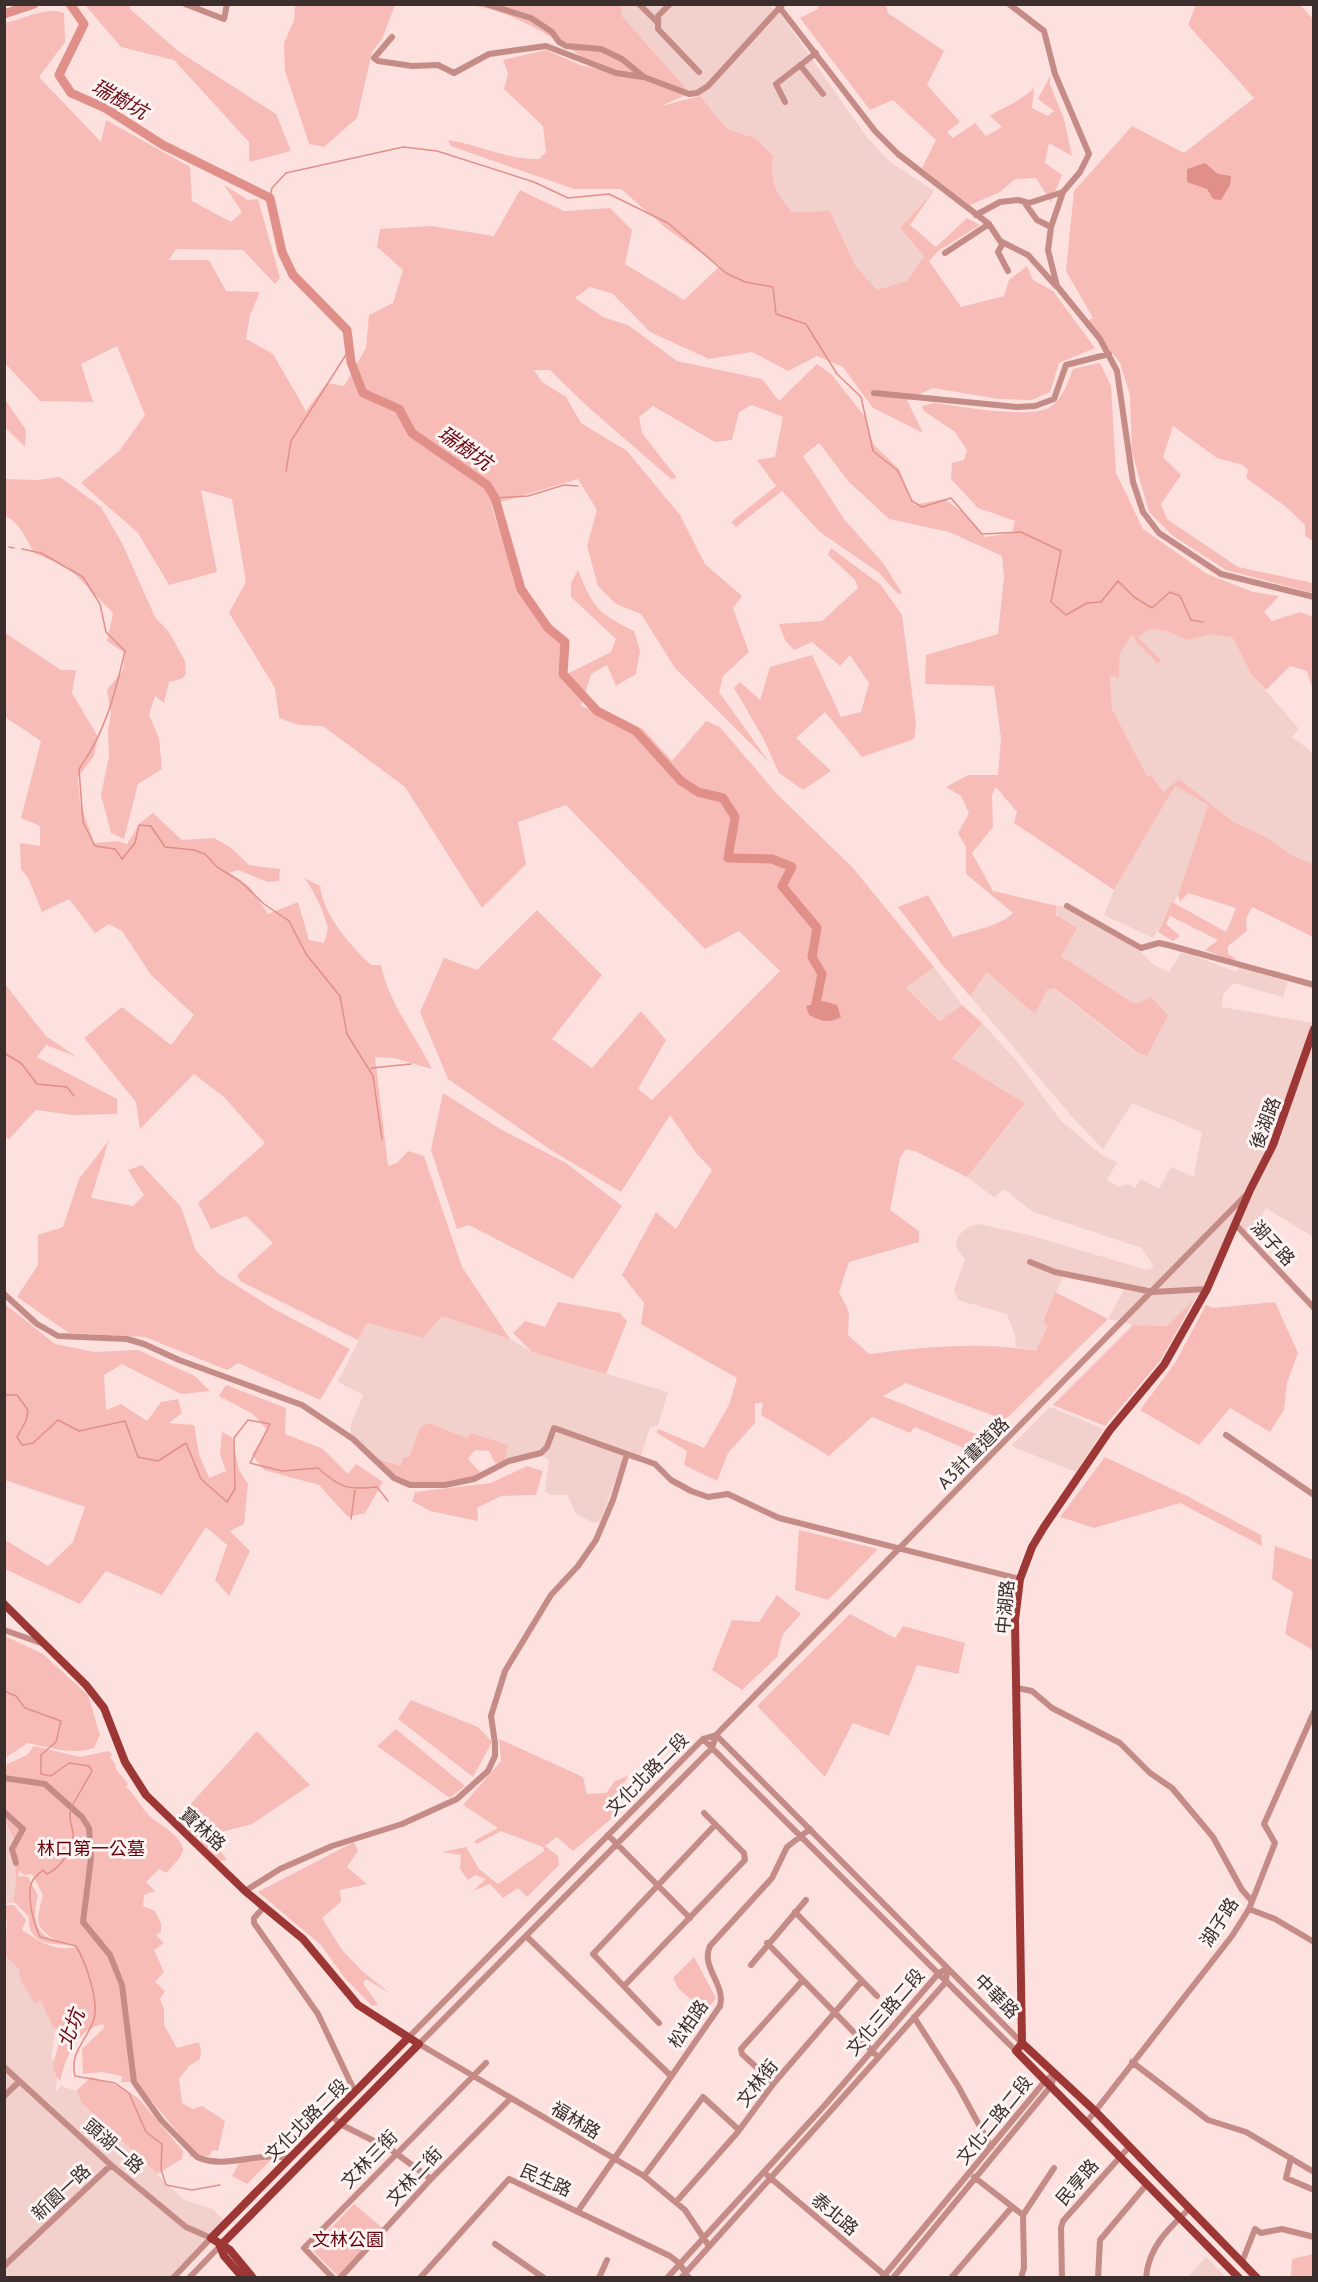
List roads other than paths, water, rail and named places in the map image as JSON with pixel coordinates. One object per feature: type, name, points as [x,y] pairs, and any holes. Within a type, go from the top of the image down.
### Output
[{"type":"main road","name":"後湖路","points":[[1235,1224],[1274,1145],[1314,1029]]},
{"type":"main road","name":"中湖路","points":[[1022,2043],[1015,1620],[1020,1579],[1032,1547],[1044,1527],[1110,1430],[1164,1365],[1207,1289],[1235,1224]]},
{"type":"main road","name":"寶林路","points":[[4,1604],[86,1685],[104,1708],[125,1762],[146,1795],[245,1891],[314,1950],[358,2005],[419,2044]]},
{"type":"main road","name":"文化北路二段","points":[[208,2241],[408,2038]]},
{"type":"main road","points":[[1016,2051],[1022,2043]]},
{"type":"main road","name":"中華路","points":[[1022,2043],[1095,2111],[1257,2277]]},
{"type":"main road","name":"文化北路二段","points":[[220,2246],[419,2044]]},
{"type":"main road","name":"中華路","points":[[1016,2051],[1239,2277]]},
{"type":"main road","points":[[208,2241],[230,2250],[254,2277]]},
{"type":"main road","points":[[220,2246],[224,2256],[243,2277]]},
{"type":"street","points":[[185,4],[224,20],[227,4]]},
{"type":"street","points":[[486,4],[531,18],[552,32],[559,42],[566,46],[601,49],[622,58],[644,77]]},
{"type":"street","points":[[639,4],[657,22]]},
{"type":"street","points":[[670,4],[658,16],[658,29],[699,72]]},
{"type":"street","points":[[1009,4],[1044,31],[1055,74],[1089,154],[1080,172],[1064,192],[1051,227],[1048,250],[1057,286]]},
{"type":"street","points":[[392,37],[376,52],[374,57],[378,61],[412,66],[438,65],[454,73],[489,54],[546,46],[616,73],[644,77],[689,94],[697,93],[708,86],[780,5],[875,131],[898,154],[989,224],[1003,243],[1028,255],[1057,286],[1109,354],[1120,385],[1132,482],[1143,512],[1159,533],[1221,574],[1314,597]]},
{"type":"street","points":[[785,102],[776,84],[816,53]]},
{"type":"street","points":[[800,65],[824,94]]},
{"type":"street","points":[[976,214],[1000,202],[1029,203],[1064,192]]},
{"type":"street","points":[[1023,201],[1037,220],[1051,227]]},
{"type":"street","points":[[945,253],[989,224]]},
{"type":"street","points":[[1003,243],[998,252],[1008,271]]},
{"type":"street","points":[[874,393],[1017,407],[1035,406],[1054,399],[1066,365],[1109,354]]},
{"type":"street","points":[[1067,906],[1141,948],[1159,943],[1314,985]]},
{"type":"street","name":"A3計畫道路","points":[[716,1735],[1153,1292],[1250,1190]]},
{"type":"street","name":"湖子路","points":[[1235,1224],[1314,1308]]},
{"type":"street","points":[[1030,1262],[1055,1272],[1153,1292],[1207,1289]]},
{"type":"street","points":[[4,1294],[37,1324],[58,1336],[127,1339],[302,1405],[353,1439],[394,1478],[410,1485],[445,1485],[474,1479],[509,1461],[541,1453],[547,1447],[554,1428],[655,1464],[671,1480],[708,1497],[728,1494],[779,1518],[1020,1579]]},
{"type":"street","points":[[1226,1435],[1314,1495]]},
{"type":"street","points":[[245,1891],[280,1869],[332,1846],[402,1824],[457,1799],[488,1771],[495,1756],[490,1716],[505,1671],[551,1595],[579,1566],[596,1540],[613,1500],[627,1454]]},
{"type":"street","points":[[4,1630],[41,1643]]},
{"type":"street","points":[[1017,1688],[1032,1691],[1052,1708],[1120,1743],[1150,1773],[1172,1788],[1203,1824],[1236,1881],[1251,1900]]},
{"type":"street","name":"湖子路","points":[[1086,2123],[1232,1936],[1249,1909],[1275,1843],[1264,1824],[1314,1712]]},
{"type":"street","name":"文化北路二段","points":[[408,2038],[703,1739],[716,1735]]},
{"type":"street","name":"文化北路二段","points":[[419,2044],[712,1748],[716,1735]]},
{"type":"street","name":"中華路","points":[[716,1735],[1022,2043]]},
{"type":"street","name":"中華路","points":[[703,1739],[1016,2051]]},
{"type":"street","points":[[4,1778],[45,1784],[89,1828],[88,1890],[83,1922],[110,1955],[122,1984],[134,2082],[161,2120],[197,2157],[224,2161],[277,2155],[289,2158]]},
{"type":"street","points":[[4,1812],[23,1830],[12,1849],[16,1863]]},
{"type":"street","points":[[624,1986],[745,1860],[744,1853],[704,1813]]},
{"type":"street","points":[[659,2023],[593,1956],[594,1951],[715,1825]]},
{"type":"street","name":"松柏路","points":[[578,2211],[616,2160],[670,2075],[720,2006],[722,1994],[706,1959],[710,1946],[772,1878],[787,1847],[810,1829]]},
{"type":"street","points":[[608,1835],[690,1918]]},
{"type":"street","points":[[751,1965],[767,1943],[806,1900]]},
{"type":"street","points":[[264,1907],[254,1918],[254,1923],[318,2014],[355,2092]]},
{"type":"street","points":[[1249,1909],[1275,1919],[1314,1942]]},
{"type":"street","points":[[795,1911],[877,1996]]},
{"type":"street","points":[[526,1936],[670,2075]]},
{"type":"street","points":[[767,1943],[878,2057]]},
{"type":"street","name":"文化三路二段","points":[[685,2276],[871,2050],[947,1968]]},
{"type":"street","name":"文化三路二段","points":[[667,2277],[914,2018],[946,1982],[947,1968]]},
{"type":"street","points":[[774,2083],[741,2050],[803,1980]]},
{"type":"street","name":"文林街","points":[[676,2202],[739,2130],[774,2083],[861,1982]]},
{"type":"street","points":[[914,2018],[958,2086],[991,2147]]},
{"type":"street","name":"福林路","points":[[419,2044],[644,2176],[685,2210],[709,2246]]},
{"type":"street","points":[[1132,2062],[1208,2121],[1218,2126],[1239,2129],[1314,2172]]},
{"type":"street","name":"文林三街","points":[[333,2277],[304,2248],[486,2063]]},
{"type":"street","name":"頭湖一路","points":[[4,2067],[111,2164],[186,2227],[208,2241]]},
{"type":"street","name":"文化二路二段","points":[[893,2277],[975,2178],[1055,2073]]},
{"type":"street","points":[[4,2096],[19,2082]]},
{"type":"street","name":"文化二路二段","points":[[885,2277],[969,2173],[1048,2083]]},
{"type":"street","points":[[644,2176],[703,2097],[739,2130]]},
{"type":"street","name":"文林二街","points":[[340,2277],[430,2179],[511,2098]]},
{"type":"street","points":[[332,2116],[340,2124],[395,2153],[430,2179]]},
{"type":"street","name":"民享路","points":[[1062,2277],[1061,2228],[1063,2222],[1129,2147]]},
{"type":"street","points":[[1291,2158],[1286,2178],[1314,2190]]},
{"type":"street","name":"新園一路","points":[[4,2266],[111,2164]]},
{"type":"street","points":[[1021,2277],[1024,2268],[1023,2215],[1054,2168]]},
{"type":"street","points":[[969,2173],[1023,2215]]},
{"type":"street","name":"泰北路","points":[[766,2175],[885,2277]]},
{"type":"street","name":"民生路","points":[[420,2277],[509,2179],[670,2256],[679,2263],[685,2276]]},
{"type":"street","points":[[1098,2277],[1100,2240],[1147,2184]]},
{"type":"street","points":[[951,2277],[1012,2207]]},
{"type":"street","points":[[1146,2277],[1147,2261],[1152,2251],[1189,2209]]},
{"type":"street","points":[[1242,2262],[1256,2229],[1261,2233],[1282,2229],[1314,2237]]},
{"type":"street","name":"文化北路二段","points":[[173,2277],[208,2241]]},
{"type":"street","points":[[495,2244],[544,2277]]},
{"type":"street","name":"文化北路二段","points":[[189,2277],[220,2246]]},
{"type":"street","points":[[599,2277],[607,2260]]},
{"type":"street","points":[[529,2277],[534,2271]]},
{"type":"waterway","name":"瑞樹坑","points":[[4,14],[34,4]]},
{"type":"waterway","name":"瑞樹坑","points":[[70,4],[84,24],[59,75],[71,93],[105,108],[163,145],[270,198],[282,252],[293,275],[347,330],[351,362],[363,393],[399,409],[412,433],[487,485],[495,498],[521,589],[548,628],[565,642],[563,674],[597,711],[636,731],[681,781],[698,792],[723,798],[735,817],[728,858],[772,859],[792,867],[782,886],[817,928],[812,957],[822,974],[816,1003]]},
{"type":"waterway","points":[[270,198],[272,188],[286,173],[403,147],[437,151],[534,182],[568,198],[609,194],[668,223],[726,273],[745,282],[773,287],[776,314],[806,324],[837,374],[861,397],[873,451],[898,471],[912,501],[922,507],[951,498],[982,534],[1021,532],[1061,551],[1051,602],[1066,615],[1087,603],[1101,602],[1118,581],[1134,597],[1152,608],[1170,592],[1180,596],[1191,620],[1203,622]]},
{"type":"waterway","points":[[286,471],[291,441],[349,350]]},
{"type":"waterway","points":[[495,498],[528,496],[564,485],[578,486]]},
{"type":"waterway","points":[[9,547],[14,548]]},
{"type":"waterway","points":[[22,549],[41,553],[83,577],[100,604],[106,632],[125,651],[113,698],[102,727],[79,769],[83,822],[95,846],[115,849],[122,859],[135,843],[139,825],[151,826],[165,847],[194,850],[205,854],[217,867],[240,881],[264,904],[289,921],[306,954],[340,996],[347,1034],[373,1076],[382,1139]]},
{"type":"waterway","points":[[4,1053],[21,1063],[37,1084],[67,1087],[74,1096]]},
{"type":"waterway","points":[[371,1068],[411,1064]]},
{"type":"waterway","points":[[4,1395],[17,1395],[28,1410],[26,1421],[17,1437],[22,1445],[33,1443],[58,1420],[79,1431],[125,1421],[138,1457],[158,1461],[186,1443],[201,1479],[227,1502],[235,1489],[234,1438],[248,1420],[270,1424],[250,1463],[282,1471],[318,1468],[332,1480],[344,1486],[377,1487],[388,1501]]},
{"type":"waterway","points":[[351,1519],[355,1490]]},
{"type":"waterway","name":"北坑","points":[[4,1691],[16,1696],[25,1708],[61,1721],[56,1742],[41,1755],[41,1774],[51,1776],[69,1763],[89,1766],[92,1771],[72,1806]]},
{"type":"waterway","name":"北坑","points":[[71,1810],[73,1836],[70,1849],[56,1868],[47,1874],[43,1870],[33,1880],[30,1900],[40,1937],[76,1946],[91,1982],[95,2002],[94,2019],[74,2060],[75,2076],[115,2083],[129,2093],[146,2132],[162,2144],[161,2169],[166,2185],[192,2190],[220,2185]]},
{"type":"park label","name":"林口第一公墓","points":[[91,1848]]},
{"type":"park label","name":"文林公園","points":[[348,2239]]}]
